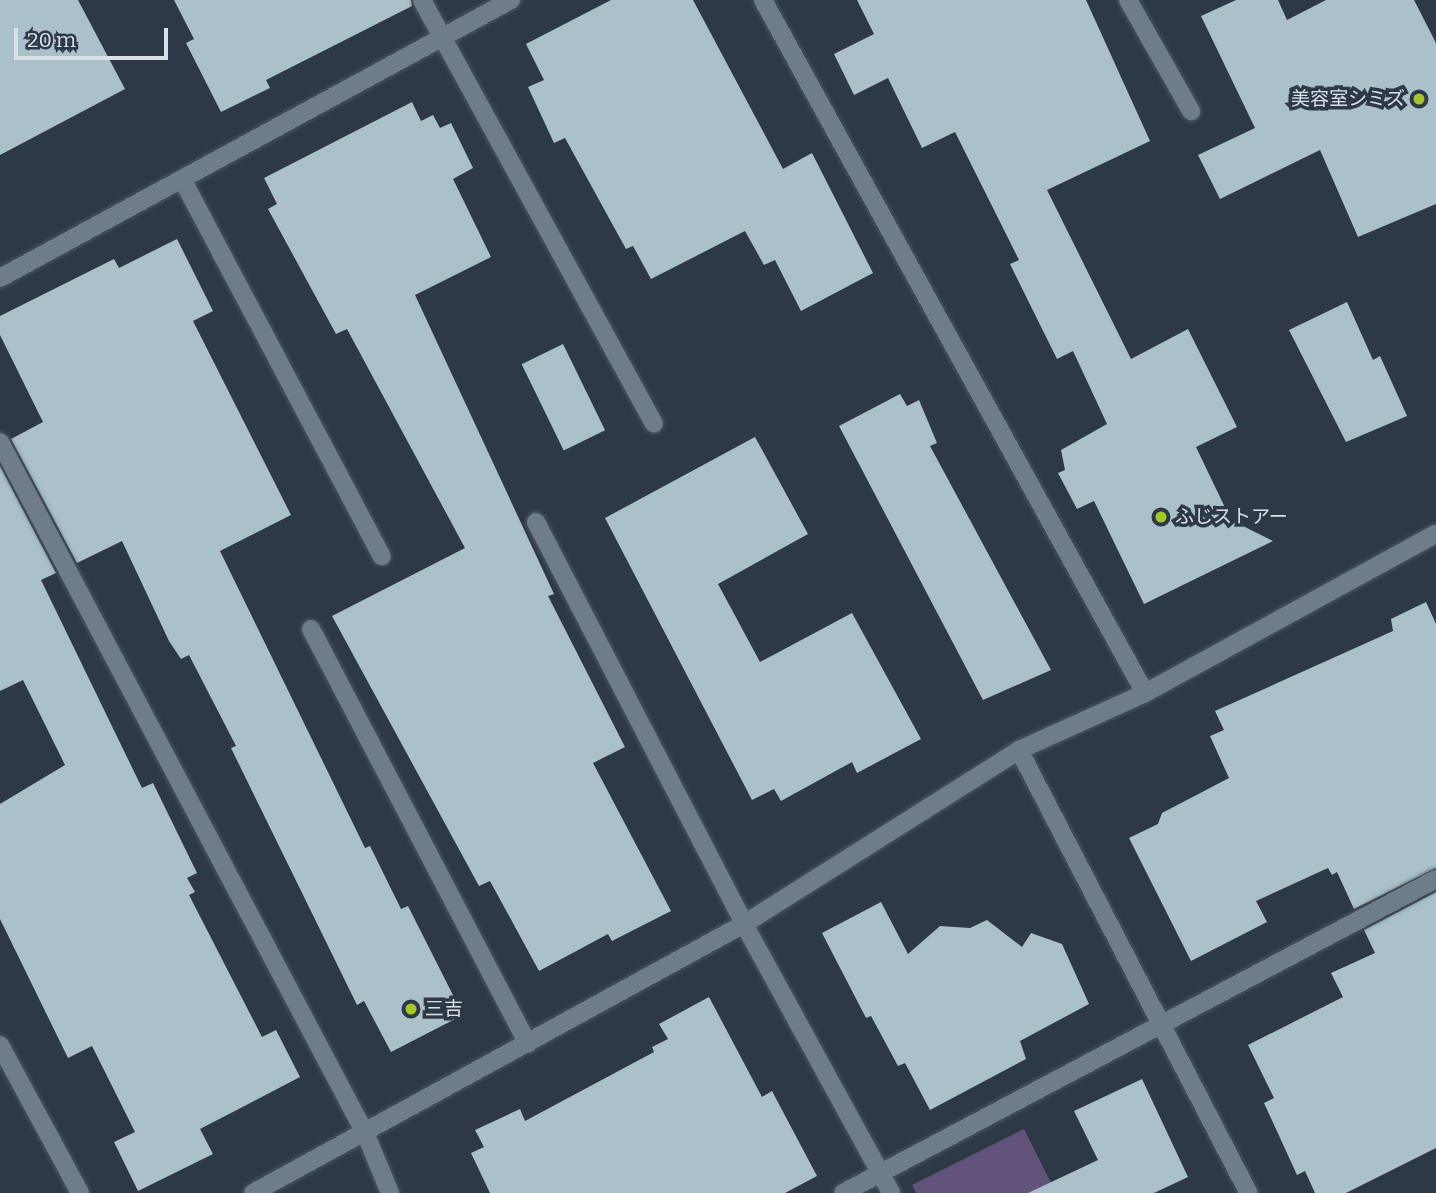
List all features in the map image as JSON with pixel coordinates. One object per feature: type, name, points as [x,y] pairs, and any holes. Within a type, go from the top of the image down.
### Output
[{"type":"street","points":[[422,0],[654,424]]},
{"type":"street","points":[[0,278],[511,0]]},
{"type":"street","points":[[763,0],[1145,693]]},
{"type":"street","points":[[1128,0],[1191,111]]},
{"type":"street","points":[[182,179],[382,556]]},
{"type":"street","points":[[0,442],[366,1135],[390,1193]]},
{"type":"street","points":[[536,522],[744,924],[891,1193]]},
{"type":"street","points":[[253,1193],[366,1135],[744,924],[1019,750],[1145,693],[1436,534]]},
{"type":"street","points":[[311,629],[528,1044]]},
{"type":"street","points":[[1019,750],[1158,1027],[1249,1193]]},
{"type":"street","points":[[843,1193],[1436,879]]},
{"type":"street","points":[[0,1045],[79,1193]]},
{"type":"shaded area","points":[[1024,1129],[1056,1193],[916,1193],[912,1185]]},
{"type":"building","points":[[0,0],[78,0],[125,89],[0,155]]},
{"type":"building","points":[[174,0],[411,0],[412,6],[266,80],[270,88],[221,112],[186,43],[194,39]]},
{"type":"building","points":[[611,0],[693,0],[783,169],[812,153],[873,273],[801,311],[775,260],[764,265],[745,231],[651,279],[633,246],[626,249],[565,138],[554,143],[528,87],[544,80],[526,44]]},
{"type":"building","points":[[857,0],[1086,0],[1150,141],[1047,190],[1131,359],[1188,329],[1237,427],[1196,447],[1231,520],[1273,541],[1144,604],[1094,501],[1077,509],[1058,473],[1065,470],[1061,450],[1107,424],[1073,351],[1057,359],[1010,264],[1019,260],[955,132],[922,148],[888,78],[854,95],[834,54],[874,34]]},
{"type":"building","points":[[1236,0],[1278,0],[1287,20],[1326,0],[1414,0],[1436,43],[1436,204],[1358,237],[1320,150],[1220,199],[1198,155],[1255,128],[1201,16]]},
{"type":"building","points":[[412,102],[421,121],[433,115],[440,128],[451,123],[473,168],[453,179],[491,257],[415,295],[554,594],[548,596],[625,747],[593,763],[671,911],[612,941],[608,934],[539,971],[490,881],[479,886],[332,616],[465,548],[347,329],[336,334],[268,209],[277,204],[264,178]]},
{"type":"building","points":[[177,239],[213,311],[193,321],[291,515],[220,551],[365,848],[370,846],[401,909],[408,906],[463,1015],[391,1052],[364,1001],[357,1005],[231,748],[236,746],[189,655],[181,659],[169,641],[122,541],[77,563],[11,439],[43,422],[0,335],[0,316],[114,259],[119,268]]},
{"type":"building","points":[[1347,302],[1373,360],[1380,356],[1407,416],[1346,442],[1289,330]]},
{"type":"building","points":[[563,344],[605,430],[564,450],[522,364]]},
{"type":"building","points":[[900,394],[907,406],[919,400],[937,443],[930,446],[1051,670],[983,700],[839,426]]},
{"type":"building","points":[[755,437],[808,534],[718,584],[760,662],[852,613],[921,739],[857,773],[852,762],[781,801],[774,789],[752,800],[605,518]]},
{"type":"building","points":[[0,466],[56,573],[41,580],[142,788],[153,783],[197,873],[187,878],[195,892],[189,895],[262,1037],[276,1030],[300,1077],[200,1129],[213,1154],[138,1191],[114,1142],[135,1132],[92,1046],[68,1058],[0,919],[0,804],[65,765],[23,680],[0,691]]},
{"type":"building","points":[[1426,602],[1436,624],[1436,868],[1354,909],[1337,872],[1332,875],[1328,868],[1256,901],[1267,922],[1191,961],[1129,838],[1158,824],[1162,813],[1229,778],[1210,736],[1224,730],[1215,711],[1393,631],[1391,619]]},
{"type":"building","points":[[1436,892],[1436,1148],[1346,1193],[1315,1193],[1305,1171],[1297,1175],[1264,1103],[1274,1098],[1248,1045],[1343,997],[1331,973],[1375,953],[1364,930]]},
{"type":"building","points":[[881,902],[908,954],[940,926],[970,928],[987,920],[1022,947],[1031,933],[1062,944],[1089,1004],[1020,1041],[1026,1059],[930,1110],[905,1063],[898,1066],[871,1016],[866,1018],[822,933]]},
{"type":"building","points":[[709,997],[762,1097],[772,1091],[817,1176],[785,1193],[490,1193],[471,1153],[484,1147],[475,1130],[520,1109],[525,1121],[654,1052],[652,1047],[668,1039],[659,1024]]},
{"type":"building","points":[[1142,1079],[1188,1177],[1154,1193],[1028,1193],[1098,1160],[1074,1111]]},
{"type":"place","name":"美容室シミズ","points":[[1419,99]]},
{"type":"place","name":"ふじストアー","points":[[1161,517]]},
{"type":"place","name":"三吉","points":[[411,1009]]}]
